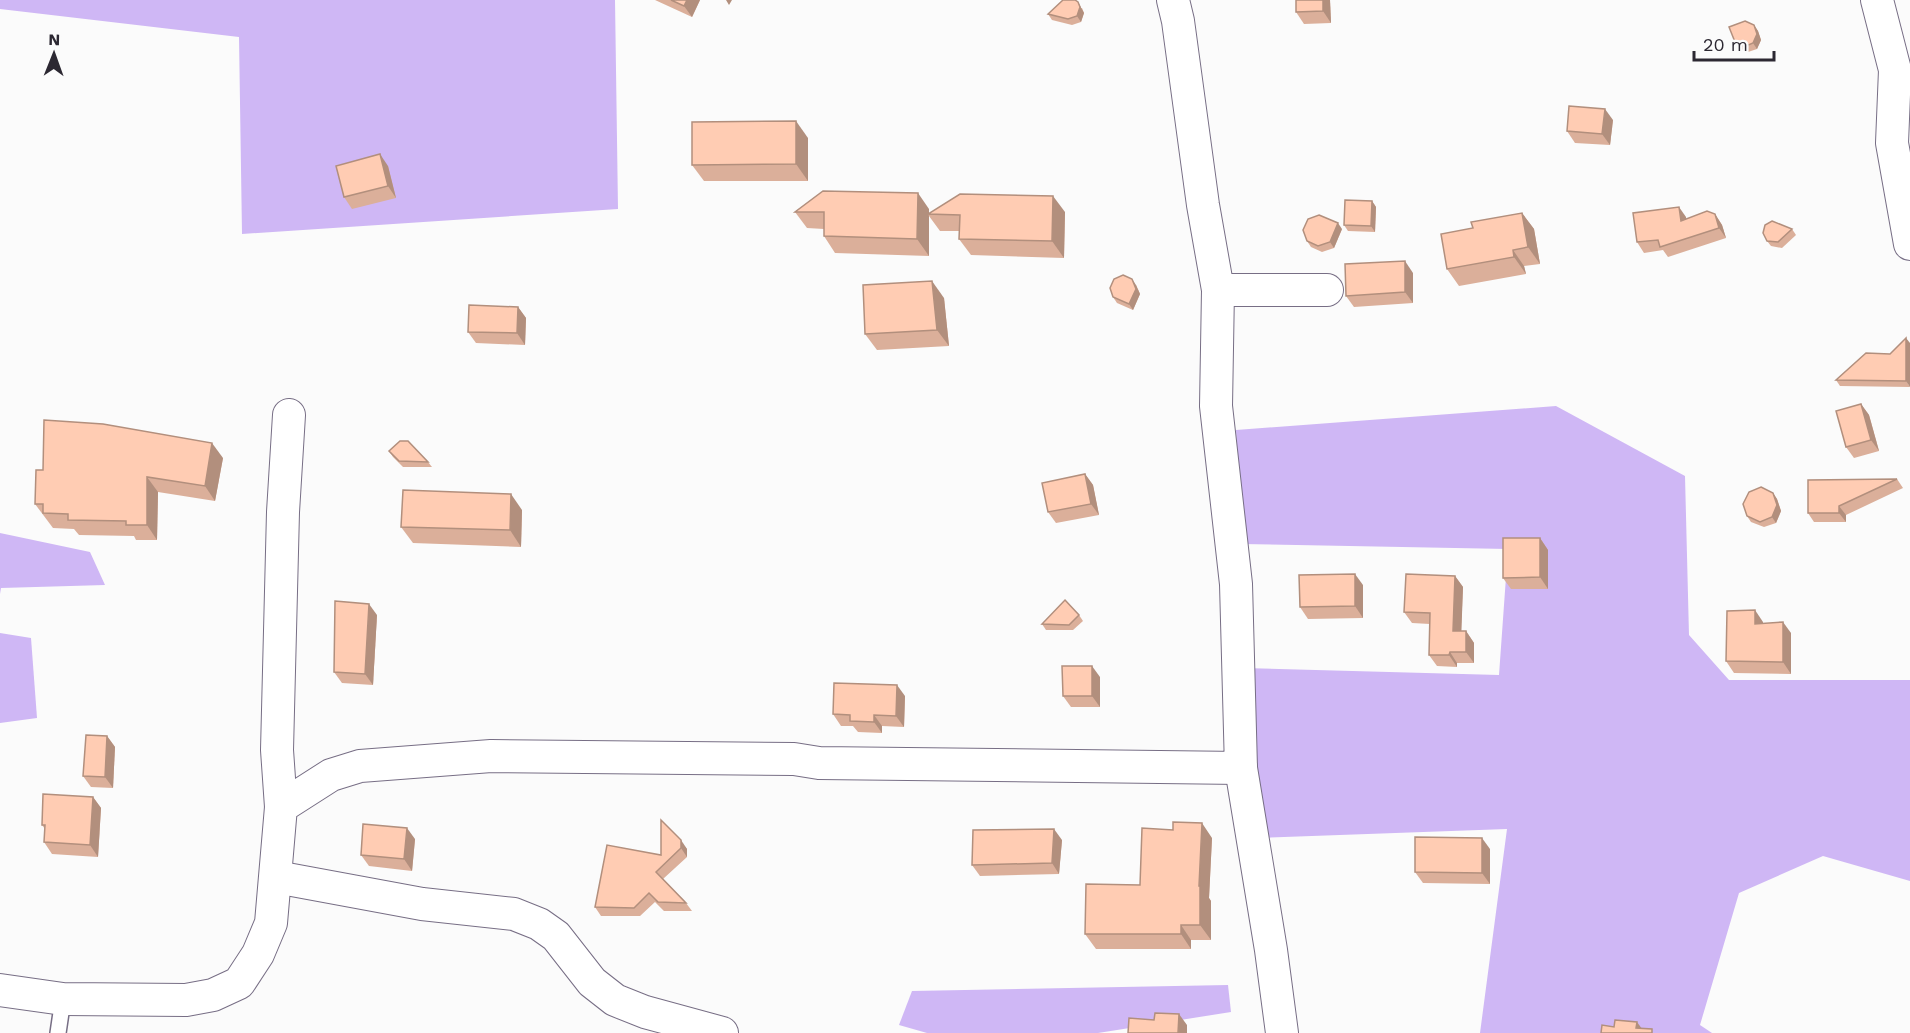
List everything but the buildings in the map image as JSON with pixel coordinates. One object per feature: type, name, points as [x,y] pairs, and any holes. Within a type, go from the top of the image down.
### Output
[{"type":"street","points":[[1173,0],[1178,21],[1203,206],[1218,290],[1216,406],[1236,584],[1241,768],[1271,950],[1282,1033]]},
{"type":"street","points":[[1877,0],[1895,70],[1892,143],[1910,244]]},
{"type":"street","points":[[1218,290],[1327,290]]},
{"type":"street","points":[[0,990],[63,999],[186,1000],[213,995],[239,982],[258,954],[270,923],[281,807],[278,750],[283,512],[289,415]]},
{"type":"street","points":[[281,807],[331,775],[360,766],[491,756],[794,759],[819,763],[1241,768]]},
{"type":"street","points":[[276,877],[422,904],[514,914],[538,924],[556,936],[592,982],[615,1000],[645,1012],[722,1033]]},
{"type":"lane","points":[[58,1033],[63,999]]},
{"type":"shaded area","points":[[0,0],[615,0],[618,209],[242,234],[239,37],[0,9]]},
{"type":"shaded area","points":[[1556,406],[1685,476],[1689,635],[1729,680],[1910,680],[1910,881],[1823,856],[1739,893],[1700,1025],[1712,1033],[1480,1033],[1507,829],[1255,838],[1243,668],[1499,675],[1508,549],[1241,544],[1236,430]]},
{"type":"shaded area","points":[[0,533],[90,552],[105,585],[1,588],[0,594]]},
{"type":"shaded area","points":[[0,633],[31,638],[37,718],[0,723]]},
{"type":"shaded area","points":[[1228,985],[1231,1012],[1098,1033],[927,1033],[899,1025],[912,991]]}]
